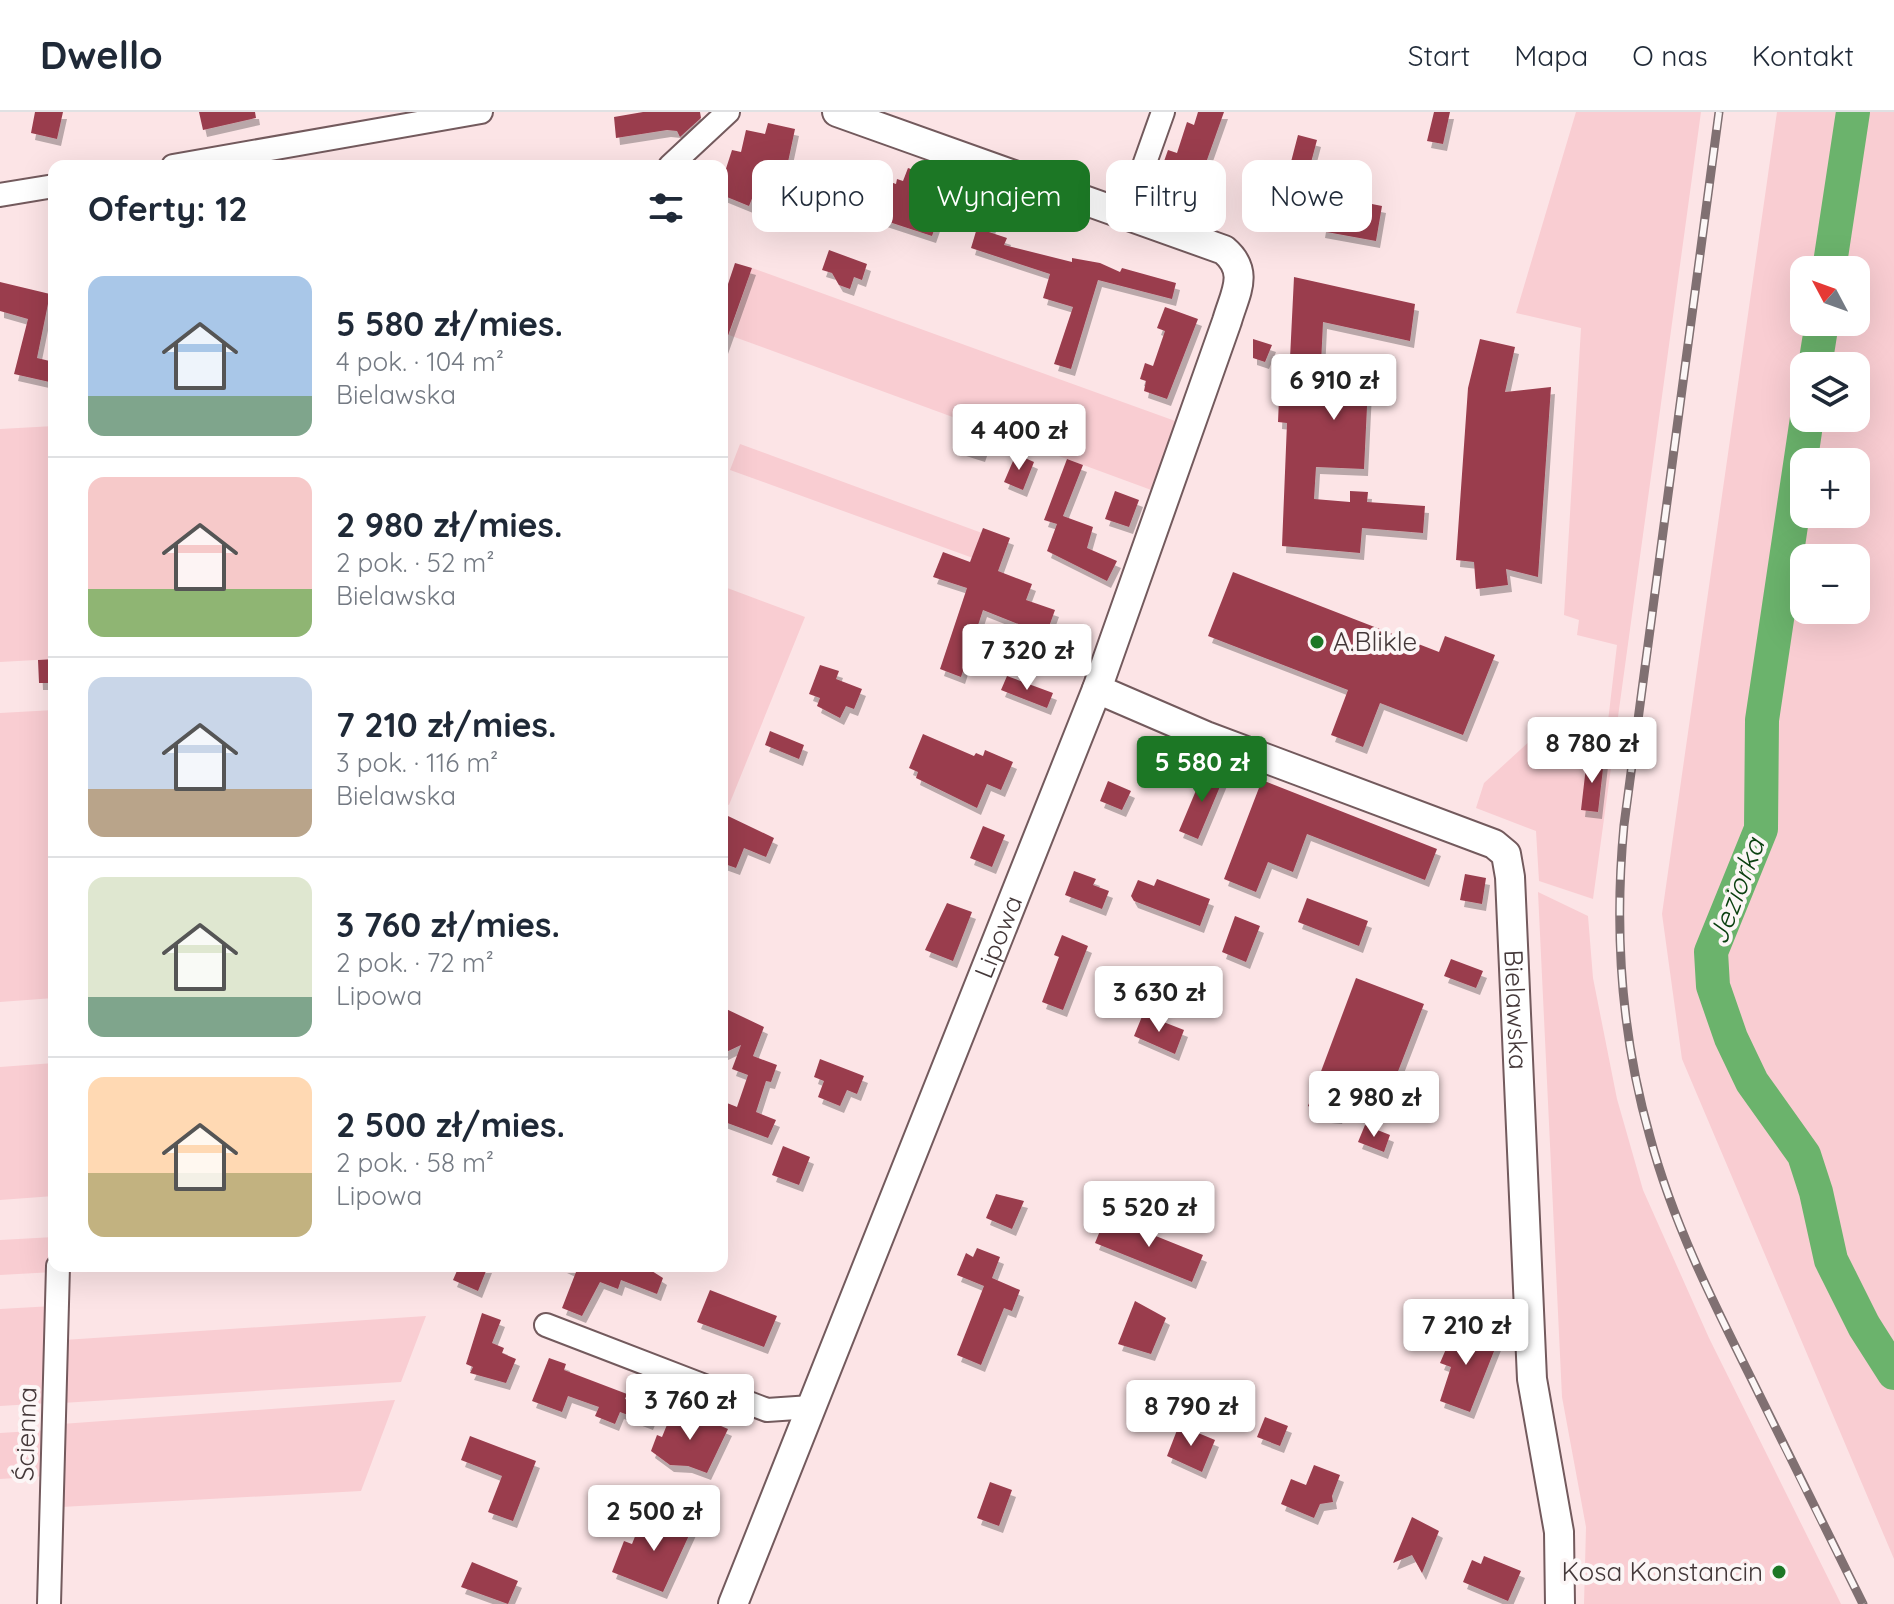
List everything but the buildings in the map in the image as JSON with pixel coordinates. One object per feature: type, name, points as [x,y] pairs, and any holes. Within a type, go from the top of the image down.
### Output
[{"type":"street","points":[[207,160],[481,112]]},
{"type":"street","points":[[676,160],[728,112]]},
{"type":"street","points":[[837,112],[1106,209]]},
{"type":"street","points":[[1146,160],[1163,112]]},
{"type":"street","points":[[0,195],[48,187]]},
{"type":"street","name":"Lipowa","points":[[733,1604],[1097,689],[1227,321],[1238,285],[1238,264],[1224,250],[1172,232]]},
{"type":"street","name":"Bielawska","points":[[1097,689],[1206,736],[1494,844],[1506,854],[1510,877],[1532,1379],[1559,1532],[1560,1604]]},
{"type":"street","name":"Ścienna","points":[[49,1604],[58,1272]]},
{"type":"street","points":[[546,1325],[767,1410],[811,1407]]},
{"type":"shaded area","points":[[1576,112],[1701,112],[1593,899],[1539,881],[1536,831],[1476,808],[1484,783],[1532,739],[1604,755],[1617,645],[1577,635],[1579,620],[1564,615],[1581,328],[1516,313]]},
{"type":"shaded area","points":[[1777,112],[1894,112],[1894,1559],[1682,1059],[1662,914]]},
{"type":"shaded area","points":[[752,268],[1178,422],[1154,491],[729,335]]},
{"type":"shaded area","points":[[48,426],[48,659],[0,662],[0,429]]},
{"type":"shaded area","points":[[740,444],[982,533],[973,558],[730,470]]},
{"type":"shaded area","points":[[728,588],[805,617],[728,805]]},
{"type":"shaded area","points":[[48,710],[48,998],[0,1002],[0,713]]},
{"type":"shaded area","points":[[1538,892],[1588,916],[1593,978],[1617,1099],[1643,1190],[1709,1338],[1841,1604],[1584,1604],[1586,1527],[1562,1397]]},
{"type":"shaded area","points":[[48,1063],[48,1196],[0,1200],[0,1067]]},
{"type":"shaded area","points":[[48,1237],[48,1272],[54,1272],[0,1275],[0,1240]]},
{"type":"shaded area","points":[[53,1306],[50,1403],[0,1406],[0,1309]]},
{"type":"shaded area","points":[[426,1316],[401,1382],[62,1403],[64,1340]]},
{"type":"shaded area","points":[[395,1400],[361,1491],[61,1507],[61,1424]]},
{"type":"shaded area","points":[[49,1430],[47,1476],[0,1479],[0,1433]]},
{"type":"waterway","name":"Jeziorka","points":[[1831,256],[1853,112]]},
{"type":"waterway","name":"Jeziorka","points":[[1817,352],[1820,336]]},
{"type":"waterway","name":"Jeziorka","points":[[1805,432],[1762,720],[1761,829],[1711,952],[1713,986],[1731,1038],[1752,1082],[1804,1155],[1816,1192],[1831,1260],[1864,1326],[1894,1373]]},
{"type":"railway","points":[[1719,112],[1624,825],[1620,904],[1622,982],[1640,1099],[1659,1169],[1682,1231],[1863,1604]]},
{"type":"place","name":"A.Blikle","points":[[1317,642]]},
{"type":"place","name":"Kosa Konstancin","points":[[1779,1572]]}]
